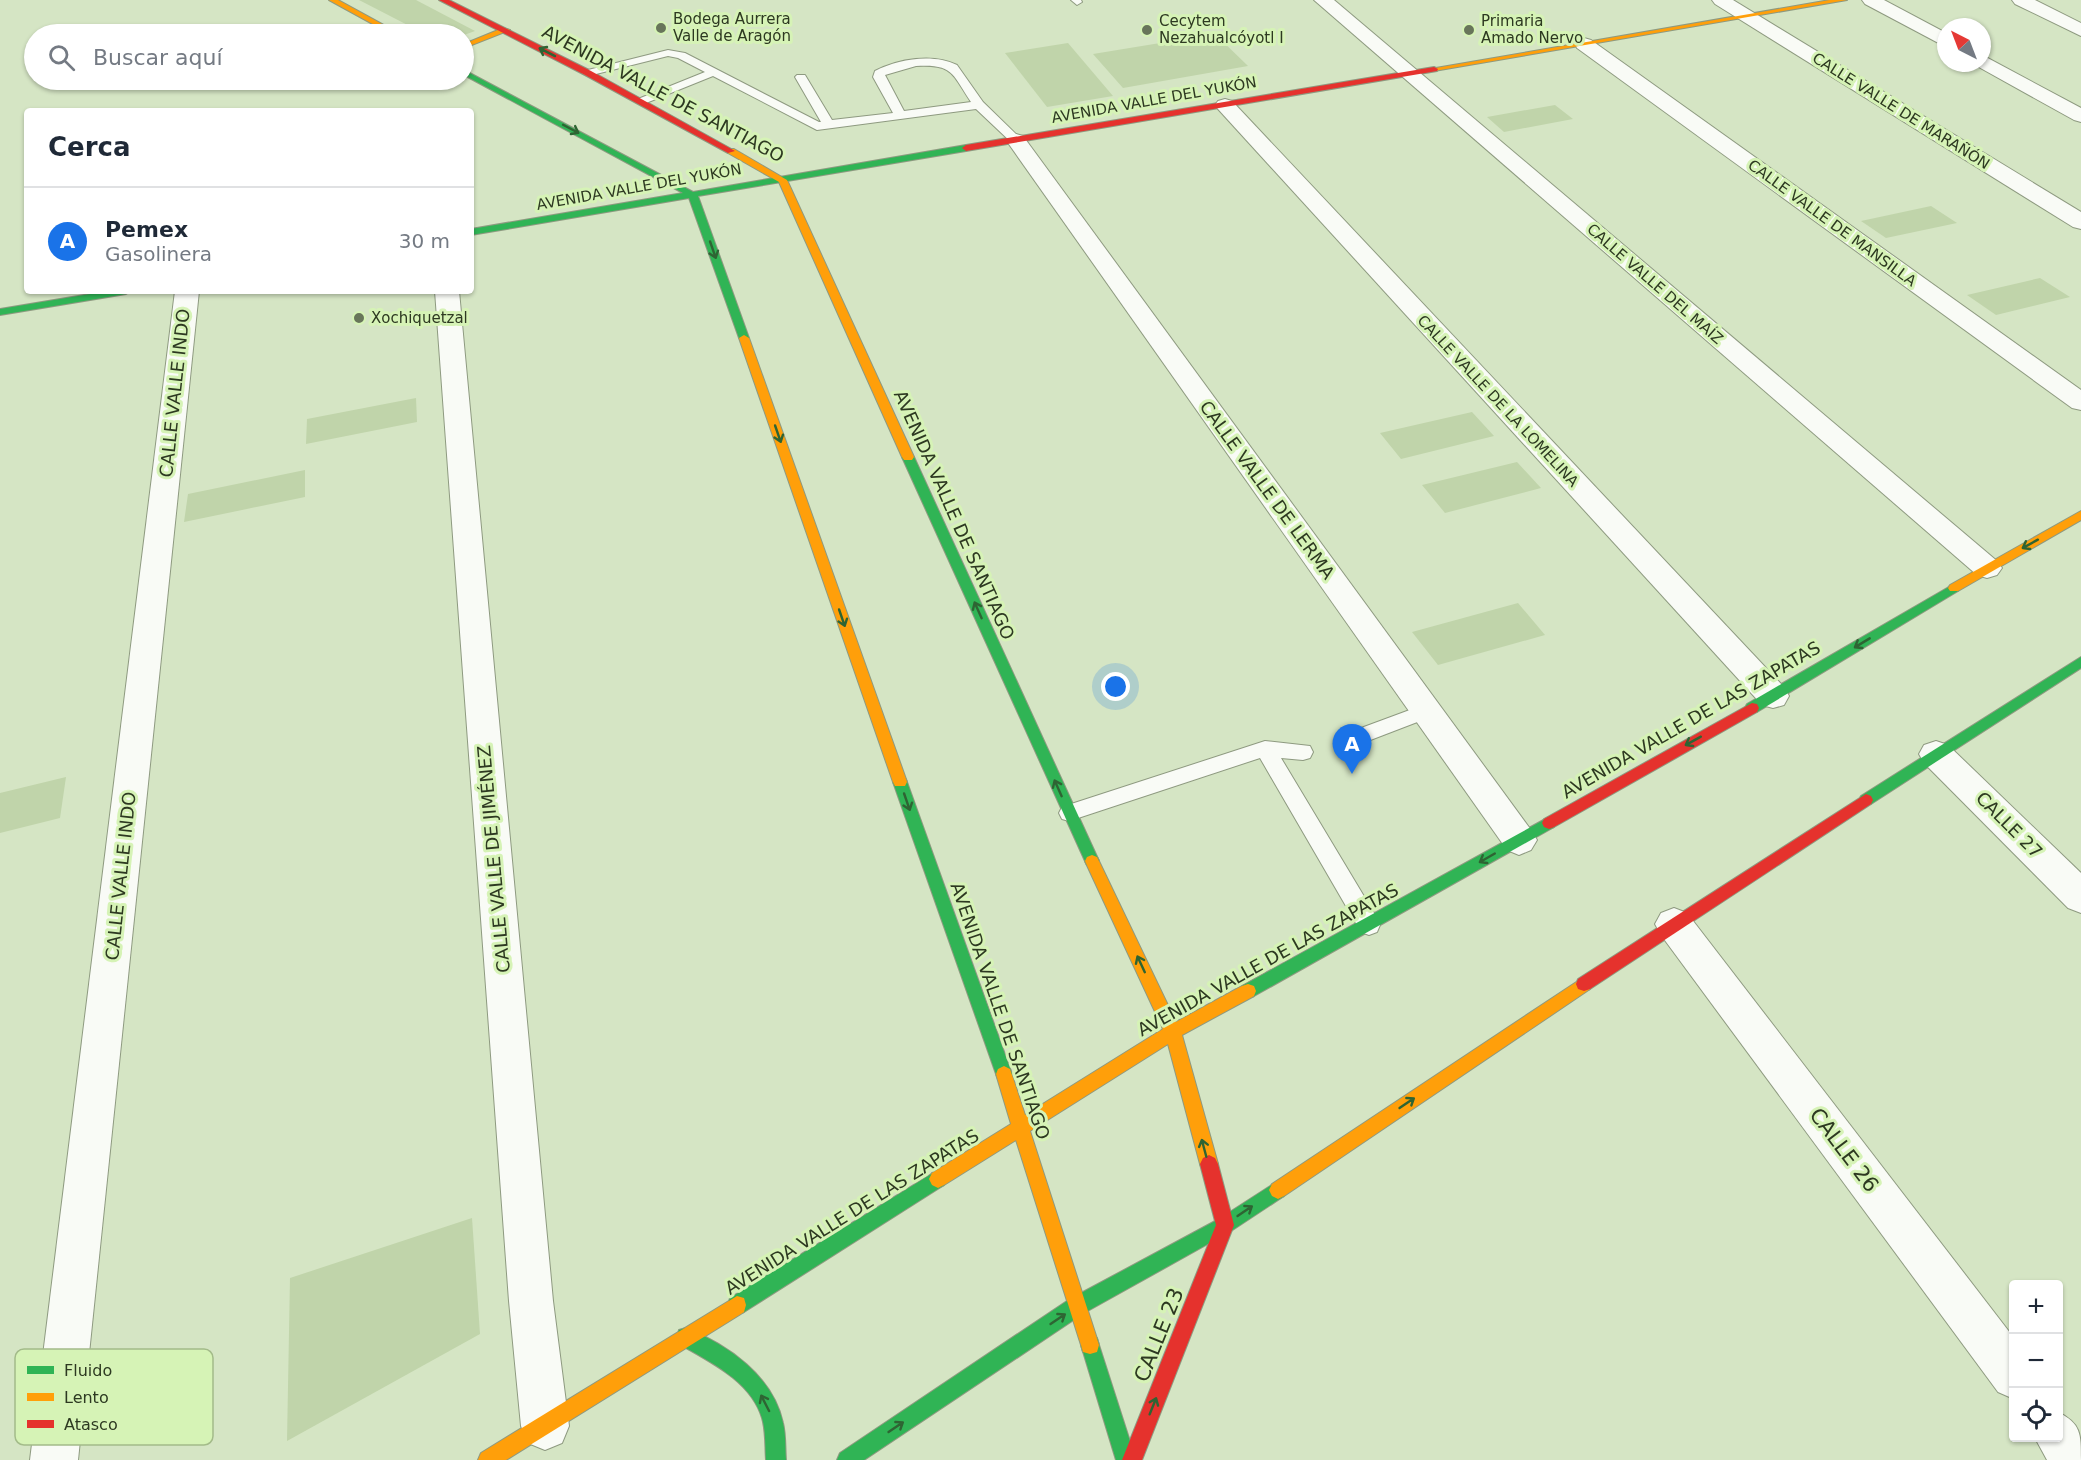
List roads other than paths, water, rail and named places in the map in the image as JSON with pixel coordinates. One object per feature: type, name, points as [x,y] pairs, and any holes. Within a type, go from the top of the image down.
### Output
[{"type":"street","points":[[333,0],[377,24]]},
{"type":"street","name":"AVENIDA VALLE DE SANTIAGO","points":[[443,0],[642,101],[783,180],[1069,813],[1173,1032],[1225,1225]]},
{"type":"street","name":"CALLE VALLE DEL MAÍZ","points":[[1323,0],[1987,568]]},
{"type":"street","name":"CALLE VALLE DE MARAÑÓN","points":[[1721,0],[2081,222]]},
{"type":"street","name":"AVENIDA VALLE DEL YUKÓN","points":[[474,232],[1842,0]]},
{"type":"street","points":[[1871,0],[1937,36]]},
{"type":"street","points":[[2021,0],[2081,30]]},
{"type":"street","points":[[474,42],[506,30]]},
{"type":"street","name":"CALLE VALLE DE MANSILLA","points":[[1584,44],[2081,402]]},
{"type":"street","points":[[1991,66],[2081,116]]},
{"type":"street","points":[[474,77],[693,195]]},
{"type":"street","name":"CALLE VALLE DE LA LOMELINA","points":[[1225,105],[1773,696]]},
{"type":"street","name":"CALLE VALLE DE LERMA","points":[[1016,140],[1519,840]]},
{"type":"street","name":"AVENIDA VALLE DE SANTIAGO","points":[[693,195],[1022,1126],[1077,1306]]},
{"type":"street","points":[[0,312],[108,294]]},
{"type":"street","name":"CALLE VALLE INDO","points":[[67,1349],[187,294]]},
{"type":"street","name":"CALLE VALLE DE JIMÉNEZ","points":[[447,294],[529,1277],[545,1426]]},
{"type":"street","name":"AVENIDA VALLE DE LAS ZAPATAS","points":[[488,1460],[1173,1032],[1370,925],[1773,696],[1987,568],[2081,515]]},
{"type":"street","points":[[847,1460],[1077,1306],[1225,1225],[1674,924],[2081,662]]},
{"type":"street","name":"CALLE 27","points":[[1936,754],[2081,897]]},
{"type":"street","name":"CALLE 26","points":[[1674,924],[2009,1371]]},
{"type":"street","name":"CALLE 23","points":[[1132,1460],[1225,1225]]},
{"type":"street","points":[[1077,1306],[1126,1460]]},
{"type":"street","points":[[686,1337],[736,1368],[756,1385],[772,1417],[776,1460]]},
{"type":"street","points":[[2063,1442],[2077,1460]]},
{"type":"street","name":"CALLE VALLE INDO","points":[[54,1460],[56,1445]]},
{"type":"lane","points":[[588,73],[668,53],[681,55],[810,123],[828,124],[979,105]]},
{"type":"lane","points":[[900,115],[879,73],[892,67],[941,62],[953,66],[979,105],[1016,140]]},
{"type":"lane","points":[[642,101],[714,72]]},
{"type":"lane","points":[[801,77],[828,124]]},
{"type":"lane","points":[[1360,736],[1426,711]]},
{"type":"lane","points":[[1069,813],[1265,749],[1303,752]]},
{"type":"lane","points":[[1265,749],[1370,925]]},
{"type":"place","name":"Bodega Aurrera Valle de Aragón","points":[[661,28]]},
{"type":"place","name":"Cecytem Nezahualcóyotl I","points":[[1147,30]]},
{"type":"place","name":"Primaria Amado Nervo","points":[[1469,30]]},
{"type":"place","name":"Xochiquetzal","points":[[359,318]]},
{"type":"place","name":"Pemex","points":[[1352,774]]}]
